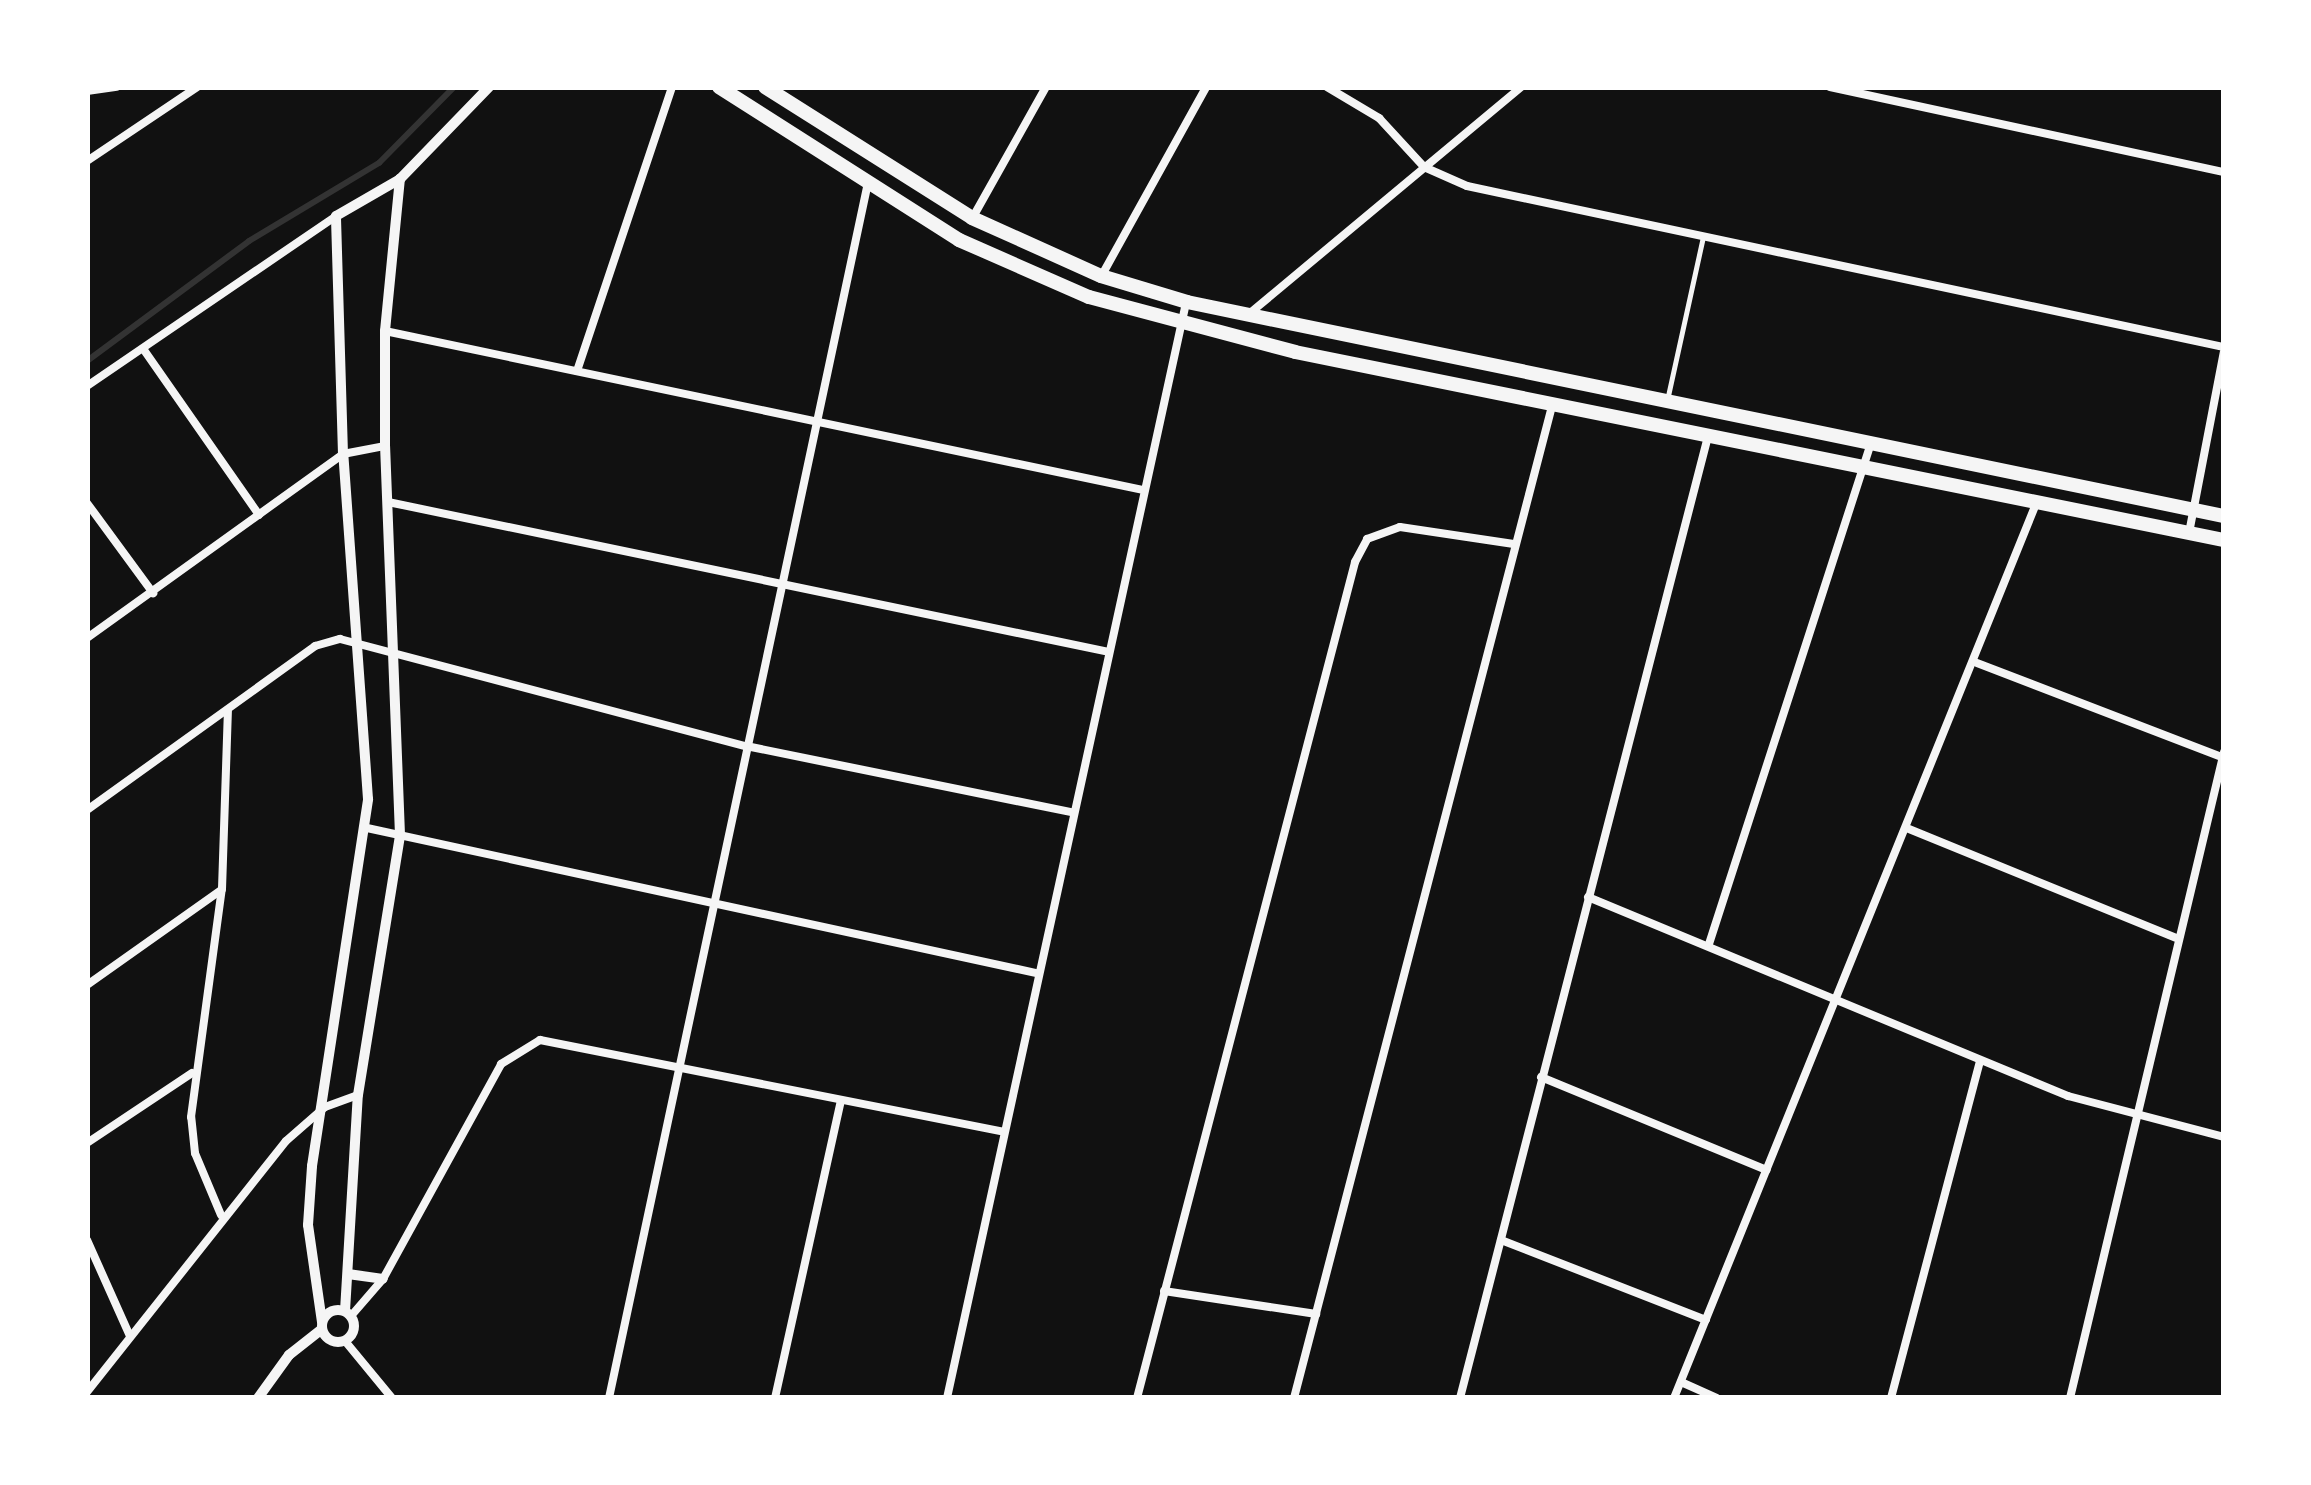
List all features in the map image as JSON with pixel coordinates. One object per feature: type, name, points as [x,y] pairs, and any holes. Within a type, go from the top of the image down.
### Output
[{"type":"main road","points":[[719,87],[867,187],[1026,272],[1181,324],[2224,540]]},
{"type":"main road","points":[[766,87],[972,218],[1101,276],[1186,302],[2224,516]]},
{"type":"street","points":[[87,91],[117,87]]},
{"type":"street","points":[[87,161],[197,87]]},
{"type":"street","points":[[87,386],[336,216],[400,179],[489,87]]},
{"type":"street","points":[[577,371],[672,87]]},
{"type":"street","points":[[972,218],[1046,87]]},
{"type":"street","points":[[1101,276],[1206,87]]},
{"type":"street","points":[[1327,87],[1379,118],[1424,167],[1467,186],[2224,350],[2189,534]]},
{"type":"street","points":[[1246,316],[1521,87]]},
{"type":"street","points":[[1830,87],[2224,172]]},
{"type":"street","points":[[345,1341],[354,1330],[348,1314],[348,1274],[358,1095],[400,835],[385,501],[385,331],[400,179]]},
{"type":"street","points":[[609,1398],[674,1069],[867,187]]},
{"type":"street","points":[[336,216],[343,454],[367,828],[308,1225],[322,1325],[331,1340],[345,1341],[392,1398]]},
{"type":"street","points":[[947,1398],[1071,812],[1186,302]]},
{"type":"street","points":[[385,331],[814,425],[1143,490]]},
{"type":"street","points":[[144,350],[259,515]]},
{"type":"street","points":[[1294,1398],[1552,404]]},
{"type":"street","points":[[1460,1398],[1708,436]]},
{"type":"street","points":[[1709,944],[1871,443]]},
{"type":"street","points":[[87,638],[343,454],[385,446]]},
{"type":"street","points":[[1674,1398],[1977,663],[2038,499]]},
{"type":"street","points":[[385,501],[1109,652]]},
{"type":"street","points":[[87,503],[153,593]]},
{"type":"street","points":[[1137,1398],[1354,562],[1367,539],[1400,527],[1514,544]]},
{"type":"street","points":[[87,810],[315,646],[356,640],[746,746],[1071,812]]},
{"type":"street","points":[[1977,663],[2224,756],[2133,1114],[2070,1398]]},
{"type":"street","points":[[221,1215],[195,1153],[193,1072],[222,889],[228,710]]},
{"type":"street","points":[[367,828],[1036,973]]},
{"type":"street","points":[[1909,829],[2176,938]]},
{"type":"street","points":[[87,985],[222,889]]},
{"type":"street","points":[[1588,897],[1980,1061],[2133,1114],[2224,1137]]},
{"type":"street","points":[[258,1398],[296,1347],[322,1325],[348,1314],[383,1279],[501,1064],[518,1049],[540,1040],[1003,1132]]},
{"type":"street","points":[[1891,1398],[1980,1061]]},
{"type":"street","points":[[87,1143],[193,1072]]},
{"type":"street","points":[[1541,1077],[1768,1170]]},
{"type":"street","points":[[87,1392],[221,1215],[325,1107],[358,1095]]},
{"type":"street","points":[[775,1398],[841,1101]]},
{"type":"street","points":[[87,1240],[130,1336]]},
{"type":"street","points":[[1501,1240],[1706,1320]]},
{"type":"street","points":[[348,1274],[383,1279]]},
{"type":"street","points":[[1164,1291],[1316,1314]]},
{"type":"street","points":[[1681,1382],[1718,1398]]},
{"type":"lane","points":[[1667,402],[1703,235]]},
{"type":"waterway","points":[[87,361],[249,241],[379,163],[454,87]]}]
